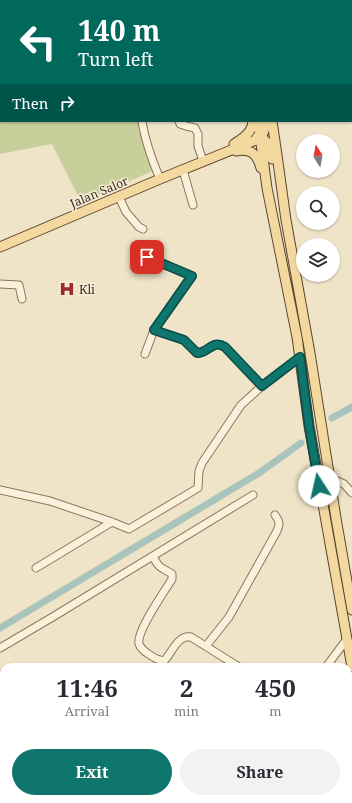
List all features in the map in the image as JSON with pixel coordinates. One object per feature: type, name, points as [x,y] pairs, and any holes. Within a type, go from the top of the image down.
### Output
[{"type":"main road","points":[[234,144],[250,132],[253,127],[253,122]]},
{"type":"main road","points":[[258,122],[267,188],[297,337],[309,426],[351,663]]},
{"type":"main road","points":[[260,138],[264,133],[265,122]]},
{"type":"main road","points":[[272,122],[286,220]]},
{"type":"main road","name":"Jalan Salor","points":[[205,161],[234,144],[255,136],[260,138]]},
{"type":"main road","name":"Jalan Salor","points":[[0,248],[119,196],[260,138]]},
{"type":"main road","points":[[260,138],[268,142],[270,146],[286,220],[310,353],[352,610]]},
{"type":"main road","points":[[225,153],[242,150],[252,152],[259,161],[267,188]]},
{"type":"street","points":[[142,122],[149,152],[160,179]]},
{"type":"street","points":[[179,122],[180,124],[195,128],[198,134],[198,146],[205,161]]},
{"type":"street","points":[[183,170],[193,205]]},
{"type":"street","points":[[119,196],[126,212],[139,227],[143,229]]},
{"type":"street","points":[[145,354],[154,330],[192,276],[147,257]]},
{"type":"street","points":[[0,284],[19,285],[22,299]]},
{"type":"street","points":[[154,330],[184,340],[197,353],[201,353],[215,344],[221,344],[262,386]]},
{"type":"street","points":[[0,490],[50,501],[129,529],[198,488],[199,471],[202,463],[241,405],[262,386],[300,357]]},
{"type":"street","points":[[330,478],[344,484],[352,493]]},
{"type":"street","points":[[0,648],[253,495]]},
{"type":"street","points":[[206,646],[229,617],[277,531],[280,525],[275,515]]},
{"type":"street","points":[[36,568],[112,522]]},
{"type":"street","points":[[153,556],[157,565],[172,574],[172,579],[140,633],[139,644],[142,649],[158,660],[164,661],[180,639],[187,636],[233,663]]},
{"type":"street","points":[[329,663],[347,639]]},
{"type":"green space","points":[[0,122],[139,122],[145,147],[153,171],[81,202],[52,144],[0,154]]},
{"type":"waterway","points":[[332,418],[352,407]]},
{"type":"waterway","points":[[0,628],[259,473],[301,443]]},
{"type":"place","name":"Kli","points":[[67,289]]},
{"type":"route","points":[[147,257],[192,276],[154,330],[184,340],[197,353],[201,353],[208,347],[215,344],[221,344],[262,386],[300,357],[319,486]]}]
